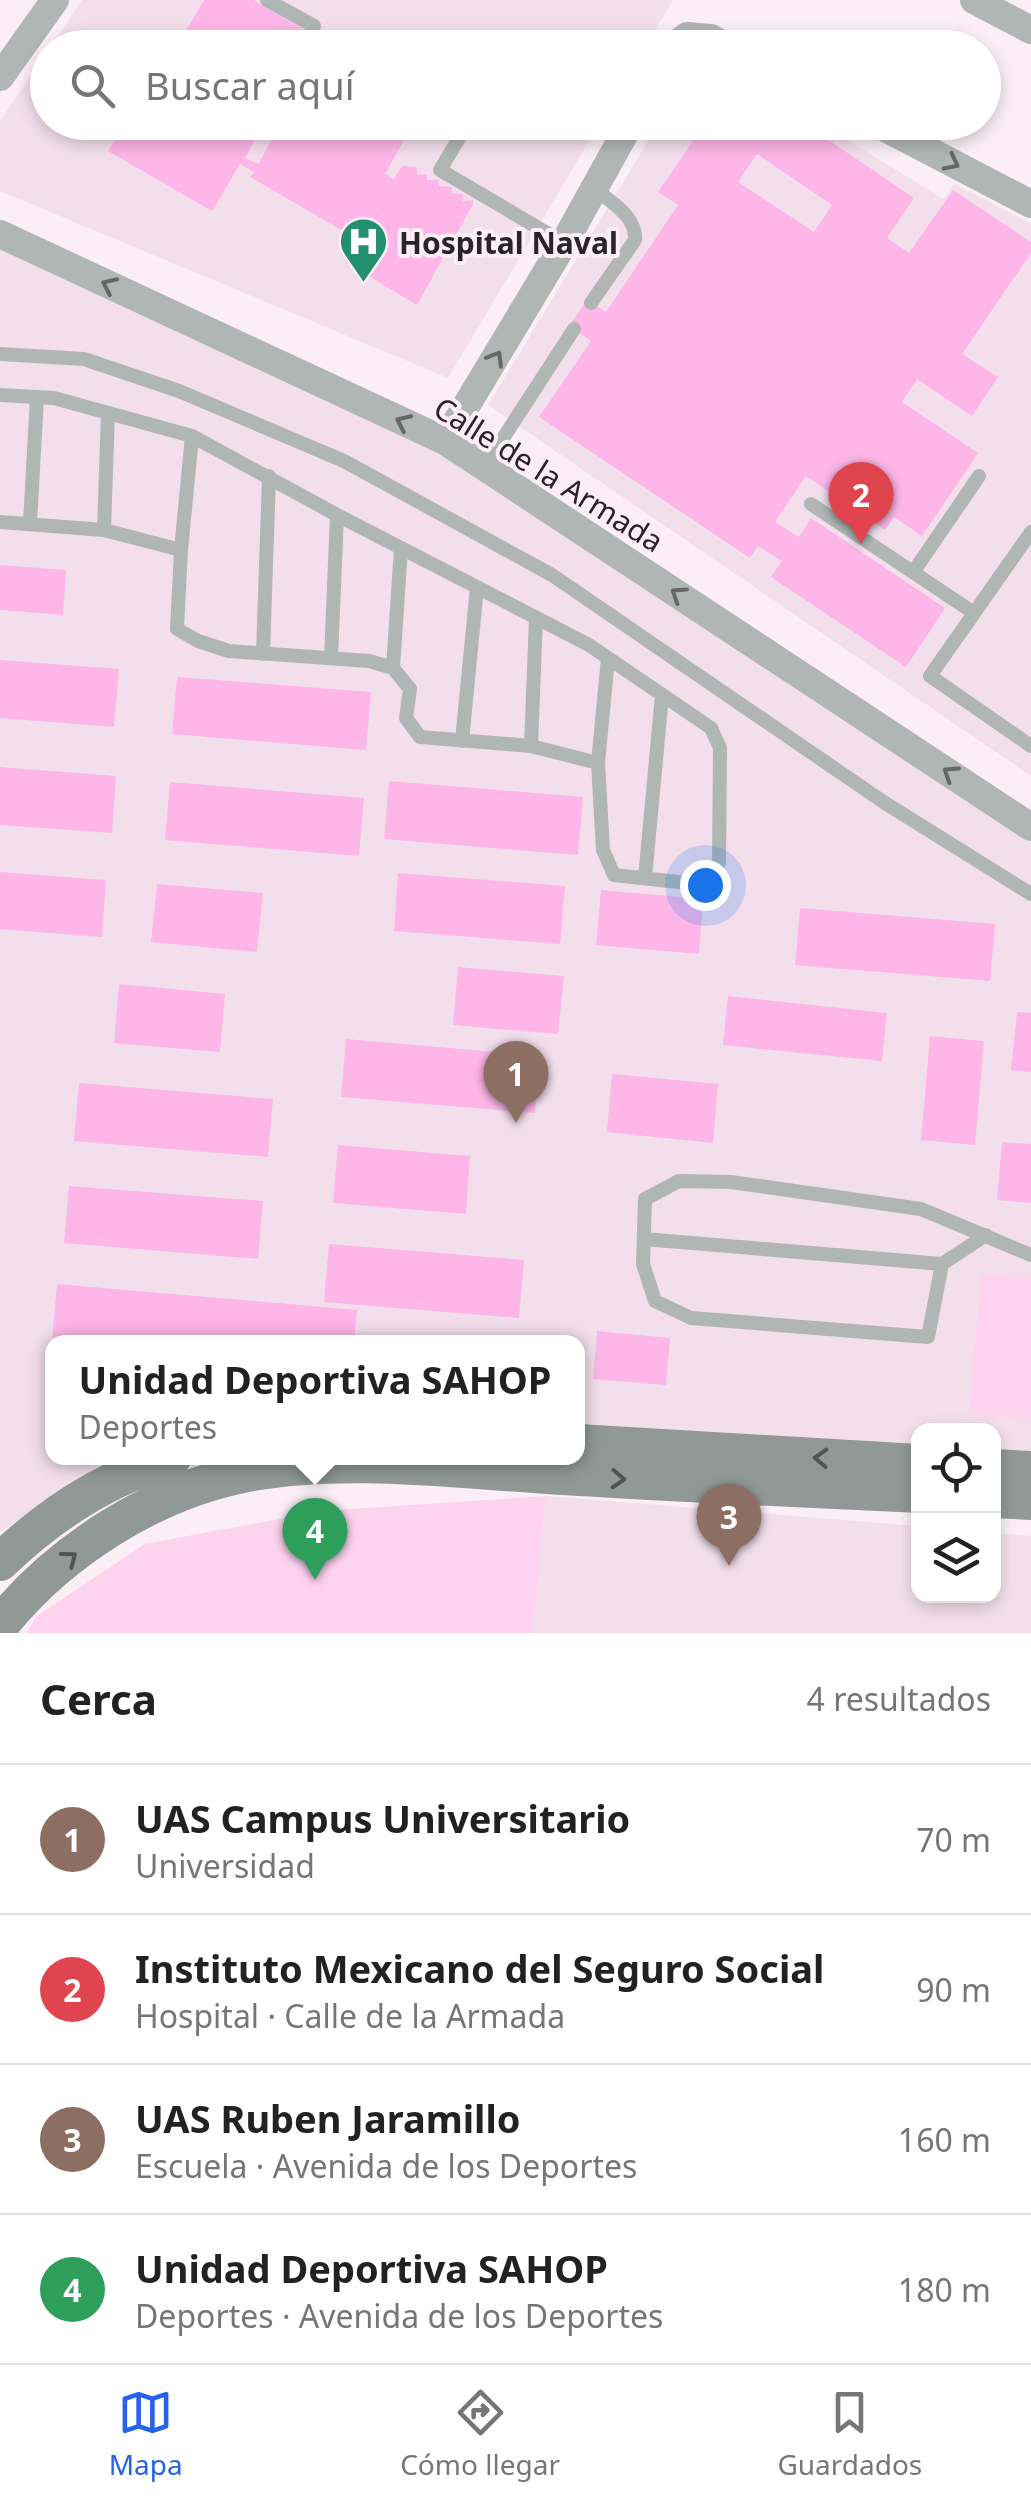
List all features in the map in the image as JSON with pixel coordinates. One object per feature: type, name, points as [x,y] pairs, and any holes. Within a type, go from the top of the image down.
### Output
[{"type":"main road","points":[[585,1443],[911,1464]]},
{"type":"main road","points":[[0,1562],[51,1518],[149,1465]]},
{"type":"main road","points":[[0,1625],[65,1560],[114,1526],[184,1492],[244,1474],[311,1465],[444,1468],[911,1494]]},
{"type":"main road","points":[[1001,1468],[1031,1470]]},
{"type":"main road","points":[[1001,1500],[1031,1502]]},
{"type":"street","points":[[33,30],[55,0]]},
{"type":"street","points":[[974,0],[1031,30]]},
{"type":"street","points":[[0,76],[30,35]]},
{"type":"street","points":[[446,441],[564,243],[620,140]]},
{"type":"street","points":[[908,140],[1031,204]]},
{"type":"street","name":"Calle de la Armada","points":[[0,234],[446,441],[1031,826]]},
{"type":"lane","points":[[267,0],[314,26]]},
{"type":"lane","points":[[458,140],[440,170],[564,243]]},
{"type":"lane","points":[[592,302],[635,240],[636,230],[632,220],[593,187]]},
{"type":"lane","points":[[485,466],[574,329]]},
{"type":"lane","points":[[0,354],[84,359],[179,392],[344,461],[552,575],[885,804],[1031,894]]},
{"type":"lane","points":[[0,394],[54,398],[192,436],[608,658],[710,728],[720,748],[719,864],[696,884],[614,875],[604,850],[598,764],[608,658]]},
{"type":"lane","points":[[30,523],[38,397]]},
{"type":"lane","points":[[104,530],[108,413]]},
{"type":"lane","points":[[192,436],[177,629],[229,651],[369,661],[393,668],[410,690],[406,718],[420,737],[531,746],[598,764]]},
{"type":"lane","points":[[263,654],[269,476]]},
{"type":"lane","points":[[914,571],[979,476]]},
{"type":"lane","points":[[810,504],[974,613]]},
{"type":"lane","points":[[331,658],[336,515]]},
{"type":"lane","points":[[0,522],[104,530],[181,550]]},
{"type":"lane","points":[[1031,532],[930,676],[1031,746]]},
{"type":"lane","points":[[393,668],[401,548]]},
{"type":"lane","points":[[462,741],[477,587]]},
{"type":"lane","points":[[531,746],[536,618]]},
{"type":"lane","points":[[646,878],[662,695]]},
{"type":"lane","points":[[942,1264],[928,1337],[692,1318],[655,1300],[643,1264],[645,1198],[679,1181],[731,1182],[921,1209],[1031,1255]]},
{"type":"lane","points":[[644,1239],[942,1264],[986,1235]]},
{"type":"shaded area","points":[[82,0],[673,0],[655,30],[62,30]]},
{"type":"shaded area","name":"Hospital Naval","points":[[30,76],[30,140],[590,140],[448,378],[0,191],[0,121]]},
{"type":"shaded area","points":[[649,140],[848,140],[943,199],[954,184],[1031,223],[1031,776],[488,405]]},
{"type":"shaded area","points":[[0,245],[446,452],[1031,840],[1031,1457],[1001,1455],[1001,1423],[911,1423],[911,1448],[585,1425],[585,1335],[45,1335],[45,1465],[100,1465],[0,1532]]},
{"type":"shaded area","points":[[981,1274],[1031,1278],[1031,1419],[969,1414]]},
{"type":"shaded area","points":[[546,1496],[911,1525],[911,1603],[1001,1603],[1001,1534],[1031,1536],[1031,1633],[533,1633]]},
{"type":"shaded area","points":[[546,1496],[533,1633],[26,1633],[37,1616],[145,1544],[322,1511]]},
{"type":"building","points":[[204,0],[253,0],[304,30],[186,30]]},
{"type":"building","points":[[115,140],[254,140],[245,158],[258,164],[272,140],[404,140],[385,174],[394,179],[402,166],[417,167],[417,175],[427,174],[427,180],[452,187],[452,193],[463,194],[462,201],[473,200],[473,204],[417,305],[345,262],[357,239],[250,177],[254,172],[240,164],[212,211],[108,151]]},
{"type":"building","points":[[694,140],[829,140],[914,198],[887,238],[909,253],[953,190],[1031,242],[1031,253],[962,354],[998,377],[972,416],[917,379],[902,402],[978,453],[922,536],[894,517],[885,530],[806,476],[775,522],[799,537],[811,518],[945,608],[906,667],[771,577],[782,561],[758,546],[750,558],[539,417],[591,341],[569,326],[587,300],[606,312],[678,205],[658,192]],"holes":[[[757,154],[832,205],[814,232],[738,182]]]},
{"type":"building","points":[[0,565],[66,570],[63,615],[0,610]]},
{"type":"building","points":[[0,660],[119,669],[114,727],[0,718]]},
{"type":"building","points":[[177,677],[371,692],[366,750],[172,734]]},
{"type":"building","points":[[0,767],[116,776],[112,833],[0,825]]},
{"type":"building","points":[[389,781],[583,797],[578,855],[384,839]]},
{"type":"building","points":[[170,782],[364,798],[359,856],[165,840]]},
{"type":"building","points":[[0,872],[106,880],[102,937],[0,929]]},
{"type":"building","points":[[398,873],[565,886],[560,944],[394,931]]},
{"type":"building","points":[[157,884],[263,893],[257,952],[151,942]]},
{"type":"building","points":[[601,890],[703,899],[699,954],[596,945]]},
{"type":"building","points":[[800,908],[995,924],[990,981],[795,965]]},
{"type":"building","points":[[458,967],[564,976],[558,1034],[453,1025]]},
{"type":"building","points":[[119,984],[225,994],[220,1052],[114,1043]]},
{"type":"building","points":[[728,996],[887,1013],[882,1061],[723,1045]]},
{"type":"building","points":[[1017,1012],[1031,1013],[1031,1072],[1011,1070]]},
{"type":"building","points":[[930,1036],[984,1041],[975,1145],[921,1140]]},
{"type":"building","points":[[346,1039],[540,1056],[535,1113],[341,1097]]},
{"type":"building","points":[[612,1074],[718,1084],[713,1143],[607,1132]]},
{"type":"building","points":[[79,1083],[273,1099],[268,1157],[74,1141]]},
{"type":"building","points":[[1002,1142],[1031,1144],[1031,1203],[997,1200]]},
{"type":"building","points":[[338,1145],[470,1156],[466,1214],[333,1203]]},
{"type":"building","points":[[69,1186],[263,1201],[258,1259],[64,1243]]},
{"type":"building","points":[[329,1244],[524,1260],[519,1318],[324,1302]]},
{"type":"building","points":[[57,1284],[357,1310],[355,1335],[53,1335]]},
{"type":"building","points":[[597,1331],[670,1338],[666,1385],[593,1379]]},
{"type":"place","name":"Hospital Naval","points":[[364,284]]},
{"type":"place","name":"Instituto Mexicano del Seguro Social","points":[[861,544]]},
{"type":"place","name":"UAS Campus Universitario","points":[[516,1123]]},
{"type":"place","name":"UAS Ruben Jaramillo","points":[[729,1566]]},
{"type":"place","name":"Unidad Deportiva SAHOP","points":[[315,1580]]}]
